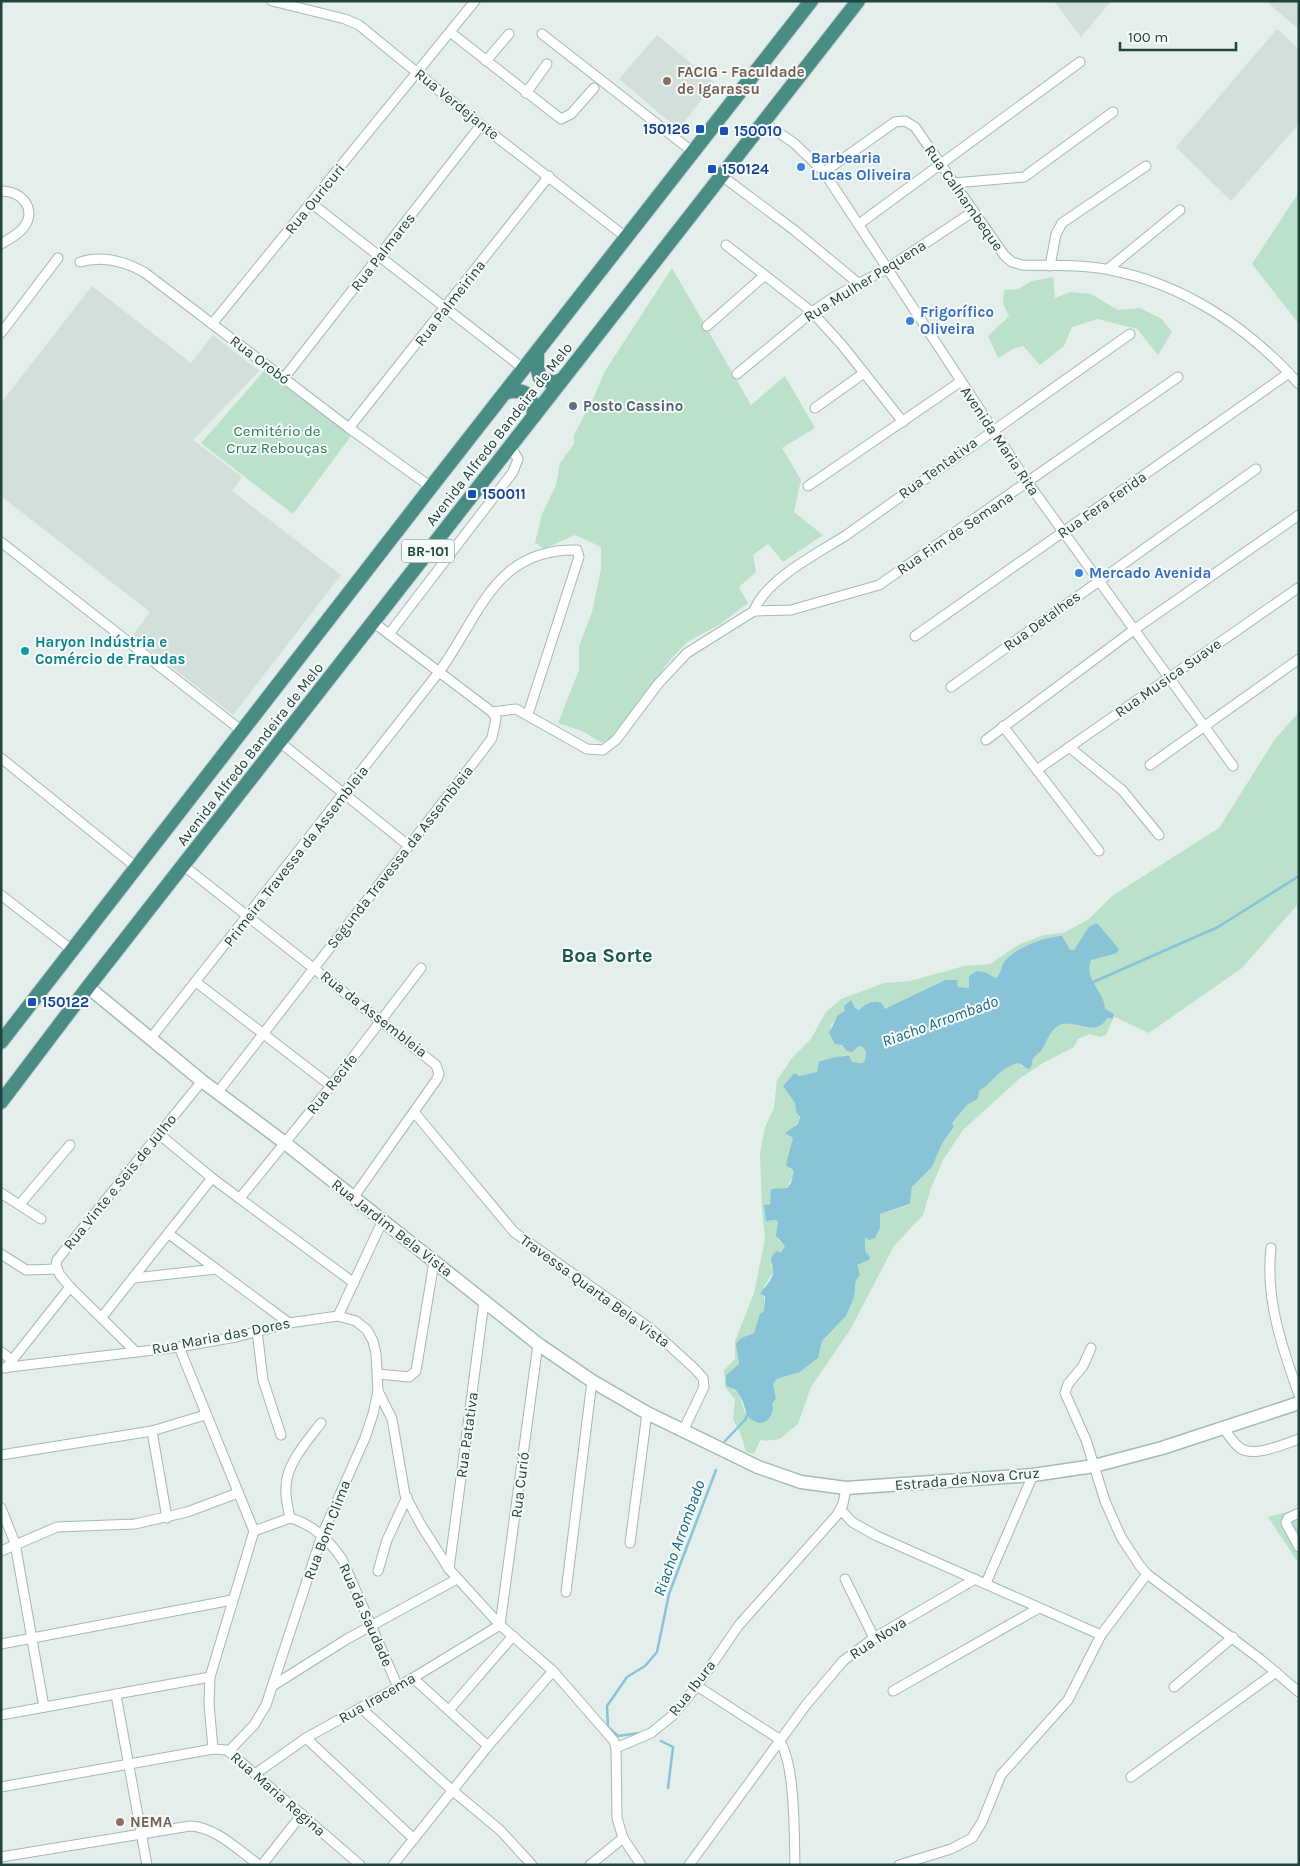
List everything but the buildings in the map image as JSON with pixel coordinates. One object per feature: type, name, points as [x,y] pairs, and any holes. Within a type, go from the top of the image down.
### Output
[{"type":"highway","name":"Avenida Alfredo Bandeira de Melo","points":[[1,1042],[811,1]]},
{"type":"highway","name":"Avenida Alfredo Bandeira de Melo","points":[[1,1102],[88,987],[281,743],[561,380],[858,1]]},
{"type":"highway","points":[[537,352],[537,367],[540,378],[554,383],[561,380]]},
{"type":"highway","points":[[506,392],[524,391],[529,394],[532,400],[534,416]]},
{"type":"main road","name":"Rua Jardim Bela Vista","points":[[88,987],[202,1081],[285,1143],[382,1222],[538,1344],[592,1381],[646,1413],[712,1445]]},
{"type":"main road","name":"Estrada de Nova Cruz","points":[[712,1445],[780,1476],[814,1484],[846,1488],[1033,1475],[1094,1466],[1130,1458],[1224,1429],[1299,1403]]},
{"type":"street","name":"Rua Verdejante","points":[[272,1],[353,21],[374,36],[481,126],[549,176],[627,238]]},
{"type":"street","name":"Rua Ouricuri","points":[[212,324],[475,1]]},
{"type":"street","points":[[450,32],[561,119],[572,114],[594,88]]},
{"type":"street","points":[[486,61],[509,34]]},
{"type":"street","points":[[542,34],[693,152]]},
{"type":"street","points":[[859,224],[1080,62]]},
{"type":"street","points":[[526,93],[547,64]]},
{"type":"street","points":[[954,182],[1024,178],[1113,112]]},
{"type":"street","name":"Rua Calhambeque","points":[[824,172],[895,122],[901,120],[915,127],[1004,255],[1012,262],[1022,265],[1108,269],[1162,283],[1208,306],[1252,339],[1299,384]]},
{"type":"street","name":"Avenida Maria Rita","points":[[763,122],[794,143],[824,172],[888,268],[991,430],[1233,766]]},
{"type":"street","name":"Rua Palmares","points":[[284,378],[481,126]]},
{"type":"street","points":[[1050,266],[1056,234],[1062,223],[1146,166]]},
{"type":"street","name":"Rua Palmeirina","points":[[349,428],[446,309],[549,176]]},
{"type":"street","points":[[722,176],[794,230],[858,283]]},
{"type":"street","points":[[1,191],[7,191],[24,199],[29,206],[30,212],[20,232],[1,244]]},
{"type":"street","points":[[311,203],[524,369]]},
{"type":"street","points":[[1108,269],[1180,210]]},
{"type":"street","name":"Rua Mulher Pequena","points":[[737,374],[812,312],[858,283],[888,268],[974,212]]},
{"type":"street","points":[[726,245],[812,312],[903,422]]},
{"type":"street","points":[[1,333],[58,258]]},
{"type":"street","name":"Rua Orobó","points":[[80,262],[103,259],[134,267],[431,487]]},
{"type":"street","points":[[707,326],[764,276]]},
{"type":"street","name":"Rua Tentativa","points":[[754,611],[757,602],[771,588],[801,564],[845,536],[991,430],[1130,334]]},
{"type":"street","points":[[814,408],[864,373]]},
{"type":"street","name":"Rua Fera Ferida","points":[[915,636],[1289,373]]},
{"type":"street","name":"Rua Fim de Semana","points":[[754,611],[791,610],[879,585],[1178,377]]},
{"type":"street","points":[[808,486],[960,382]]},
{"type":"street","points":[[389,634],[513,472],[518,459],[510,446]]},
{"type":"street","name":"Rua Detalhes","points":[[951,687],[1256,469]]},
{"type":"street","points":[[986,740],[1135,629],[1299,515]]},
{"type":"street","points":[[1,542],[242,731]]},
{"type":"street","name":"Primeira Travessa da Assembleia","points":[[152,1038],[439,672],[456,649],[486,597],[504,575],[519,562],[536,555],[560,550],[577,550],[579,557],[528,714]]},
{"type":"street","name":"Rua Musica Suave","points":[[1038,769],[1298,588]]},
{"type":"street","points":[[373,622],[492,712],[508,708],[528,714],[587,748],[597,751],[607,748],[616,740],[658,684],[687,653],[754,611]]},
{"type":"street","points":[[1150,765],[1299,659]]},
{"type":"street","name":"Segunda Travessa da Assembleia","points":[[218,1092],[492,738],[496,723],[492,712]]},
{"type":"street","points":[[1003,726],[1038,769],[1099,851]]},
{"type":"street","points":[[281,743],[409,846]]},
{"type":"street","points":[[1069,747],[1122,790],[1159,835]]},
{"type":"street","points":[[1,758],[136,867]]},
{"type":"street","name":"Rua da Assembleia","points":[[184,866],[250,915],[314,968],[430,1057],[438,1069],[438,1079],[353,1198]]},
{"type":"street","points":[[1,895],[72,950]]},
{"type":"street","name":"Rua Recife","points":[[240,1198],[331,1086],[421,968]]},
{"type":"street","points":[[196,982],[331,1086]]},
{"type":"street","name":"Rua Vinte e Seis de Julho","points":[[136,1352],[70,1287],[57,1269],[59,1256],[202,1081]]},
{"type":"street","name":"Travessa Quarta Bela Vista","points":[[414,1112],[514,1232],[636,1317],[671,1346],[700,1374],[704,1380],[703,1389],[683,1431]]},
{"type":"street","points":[[159,1134],[212,1178],[354,1283]]},
{"type":"street","points":[[20,1204],[70,1145]]},
{"type":"street","points":[[102,1317],[212,1178]]},
{"type":"street","points":[[1,1193],[40,1219]]},
{"type":"street","points":[[338,1316],[382,1222]]},
{"type":"street","points":[[168,1234],[289,1323]]},
{"type":"street","points":[[1271,1248],[1269,1272],[1276,1323],[1299,1395]]},
{"type":"street","points":[[1,1254],[26,1270],[39,1272],[57,1269]]},
{"type":"street","points":[[378,1374],[409,1377],[416,1371],[434,1262]]},
{"type":"street","points":[[134,1278],[216,1269]]},
{"type":"street","points":[[4,1368],[70,1287]]},
{"type":"street","name":"Rua Patativa","points":[[449,1569],[484,1302]]},
{"type":"street","name":"Rua Bom Clima","points":[[229,1751],[260,1717],[274,1685],[322,1535],[365,1438],[378,1390],[376,1354],[371,1336],[356,1321],[338,1316]]},
{"type":"street","name":"Rua Maria das Dores","points":[[4,1368],[179,1347],[289,1323],[338,1316]]},
{"type":"street","points":[[257,1331],[263,1380],[281,1435]]},
{"type":"street","name":"Rua Curió","points":[[500,1625],[538,1344]]},
{"type":"street","points":[[179,1347],[205,1415],[254,1531],[210,1677],[208,1696],[213,1749]]},
{"type":"street","points":[[1091,1348],[1083,1366],[1068,1384],[1065,1393],[1086,1440],[1099,1487],[1121,1537],[1147,1574],[1233,1637],[1299,1692]]},
{"type":"street","points":[[1,1352],[12,1360]]},
{"type":"street","points":[[566,1592],[592,1381]]},
{"type":"street","points":[[378,1390],[392,1419],[406,1497],[449,1569],[500,1625],[552,1671],[612,1738],[616,1748],[615,1802],[623,1838],[641,1865]]},
{"type":"street","points":[[630,1543],[646,1413]]},
{"type":"street","points":[[1,1455],[152,1431],[205,1415]]},
{"type":"street","points":[[254,1531],[290,1518],[286,1488],[287,1477],[298,1454],[321,1423]]},
{"type":"street","points":[[1224,1429],[1238,1446],[1248,1451],[1261,1450],[1299,1439]]},
{"type":"street","points":[[152,1431],[167,1518]]},
{"type":"street","points":[[986,1583],[1033,1475]]},
{"type":"street","name":"Rua Ibura","points":[[616,1748],[657,1729],[672,1716],[697,1686],[739,1625],[841,1510],[846,1488]]},
{"type":"street","points":[[1,1551],[15,1543],[57,1527],[123,1526],[167,1518],[238,1493]]},
{"type":"street","points":[[378,1571],[386,1540],[406,1497]]},
{"type":"street","points":[[1,1508],[15,1543],[44,1707]]},
{"type":"street","points":[[841,1510],[863,1529],[1101,1634]]},
{"type":"street","points":[[1299,1513],[1286,1520],[1288,1529],[1299,1547]]},
{"type":"street","name":"Rua da Saudade","points":[[290,1518],[304,1523],[322,1535],[342,1559],[398,1686]]},
{"type":"street","points":[[899,1865],[951,1849],[972,1838],[982,1822],[1001,1776],[1068,1700],[1101,1634],[1147,1574]]},
{"type":"street","points":[[274,1685],[324,1653],[457,1579]]},
{"type":"street","name":"Rua Nova","points":[[689,1865],[810,1699],[838,1666],[874,1638],[976,1579]]},
{"type":"street","points":[[845,1580],[874,1638]]},
{"type":"street","points":[[1,1644],[232,1600]]},
{"type":"street","points":[[893,1690],[1039,1608]]},
{"type":"street","name":"Rua Iracema","points":[[255,1774],[306,1738],[362,1708],[500,1625]]},
{"type":"street","points":[[449,1710],[513,1636]]},
{"type":"street","points":[[1174,1687],[1233,1637]]},
{"type":"street","points":[[393,1865],[488,1746],[552,1671]]},
{"type":"street","points":[[1131,1777],[1276,1672]]},
{"type":"street","points":[[1,1714],[210,1677]]},
{"type":"street","points":[[413,1678],[488,1746]]},
{"type":"street","points":[[697,1686],[781,1741],[787,1754],[790,1770],[795,1865]]},
{"type":"street","points":[[116,1695],[147,1865]]},
{"type":"street","points":[[362,1708],[453,1792],[512,1842],[532,1865]]},
{"type":"street","points":[[306,1738],[414,1839]]},
{"type":"street","name":"Rua Maria Regina","points":[[1,1787],[213,1749],[229,1751],[360,1865]]},
{"type":"street","points":[[1,1857],[141,1832],[190,1826],[200,1827],[220,1836],[260,1865],[302,1814]]},
{"type":"street","points":[[590,1865],[623,1838]]},
{"type":"shaded area","points":[[1054,1],[1111,1],[1081,37]]},
{"type":"shaded area","points":[[1266,1],[1299,1],[1299,30]]},
{"type":"shaded area","points":[[1277,29],[1299,49],[1299,124],[1231,201],[1176,147]]},
{"type":"shaded area","name":"FACIG - Faculdade de Igarassu","points":[[657,35],[715,83],[678,129],[619,79]]},
{"type":"shaded area","points":[[92,286],[191,363],[213,335],[259,371],[193,440],[242,477],[232,491],[341,575],[233,715],[132,636],[150,612],[1,496],[1,403]]},
{"type":"green space","points":[[1299,192],[1299,324],[1252,264]]},
{"type":"green space","points":[[672,268],[751,405],[785,376],[815,428],[782,448],[801,480],[794,512],[823,535],[783,562],[768,544],[753,555],[756,572],[739,587],[748,603],[719,625],[687,642],[671,659],[613,737],[602,743],[582,731],[558,723],[579,670],[579,646],[592,612],[601,569],[601,547],[575,535],[544,549],[535,543],[542,514],[556,485],[560,463],[574,444],[574,435],[605,371]]},
{"type":"green space","points":[[1053,277],[1055,298],[1070,292],[1091,294],[1118,310],[1140,308],[1162,319],[1172,332],[1158,355],[1137,329],[1098,319],[1072,327],[1064,346],[1040,365],[1023,346],[1015,348],[998,358],[988,336],[1009,316],[1003,304],[1004,290],[1018,289],[1032,281]]},
{"type":"green space","name":"Cemitério de Cruz Rebouças","points":[[265,370],[351,436],[293,514],[201,443]]},
{"type":"green space","points":[[1299,712],[1299,903],[1242,968],[1149,1033],[1106,1013],[1075,1024],[1084,1028],[1092,1028],[1100,1025],[1107,1018],[1113,1019],[1106,1035],[1101,1037],[1090,1034],[1078,1039],[1074,1047],[1043,1063],[1019,1079],[963,1130],[943,1160],[931,1188],[923,1215],[894,1246],[850,1330],[811,1387],[798,1424],[780,1439],[764,1441],[761,1439],[754,1454],[746,1452],[741,1435],[733,1419],[735,1399],[725,1387],[724,1370],[735,1359],[735,1341],[754,1293],[765,1239],[760,1153],[765,1127],[774,1108],[777,1080],[792,1058],[811,1039],[826,1012],[841,999],[884,983],[910,981],[964,966],[990,964],[1018,945],[1044,935],[1063,933],[1089,919],[1112,896],[1219,828],[1275,739]],"holes":[[[1057,936],[1050,1033],[1031,1060],[1022,1067],[1018,1062],[996,1074],[979,1091],[978,1099],[968,1104],[952,1123],[954,1128],[942,1144],[932,1167],[912,1187],[910,1205],[880,1214],[880,1228],[865,1237],[865,1251],[857,1265],[856,1286],[846,1316],[822,1341],[818,1358],[800,1372],[777,1379],[773,1384],[776,1398],[772,1404],[745,1413],[739,1394],[726,1385],[726,1375],[739,1364],[737,1353],[741,1338],[754,1333],[764,1311],[764,1287],[773,1272],[770,1264],[784,1250],[785,1245],[778,1240],[778,1222],[776,1220],[771,1221],[765,1205],[783,1192],[791,1181],[794,1171],[789,1169],[793,1138],[789,1136],[798,1123],[799,1117],[795,1107],[796,1103],[783,1086],[794,1073],[798,1076],[817,1072],[828,1061],[844,1055],[852,1062],[862,1063],[865,1061],[866,1051],[862,1047],[859,1046],[855,1050],[845,1048],[831,1037],[831,1025],[847,1010],[859,1010],[867,1003],[872,1002],[882,1003],[885,1009],[890,1008],[940,982],[957,983],[958,987],[969,988],[969,976],[975,971],[985,972],[996,978],[1001,973],[1001,968],[1017,951]]]},
{"type":"green space","points":[[1299,1509],[1299,1564],[1268,1517]]},
{"type":"water","points":[[1097,923],[1119,949],[1117,953],[1091,960],[1089,967],[1092,979],[1104,1002],[1105,1009],[1114,1014],[1113,1019],[1107,1018],[1103,1024],[1092,1028],[1068,1023],[1058,1026],[1034,1058],[1029,1069],[1018,1063],[1005,1068],[979,1091],[978,1099],[968,1104],[952,1123],[954,1127],[942,1144],[932,1167],[912,1187],[910,1204],[880,1214],[880,1228],[875,1238],[869,1240],[865,1237],[865,1251],[870,1257],[869,1260],[857,1265],[860,1275],[856,1280],[854,1297],[846,1316],[822,1341],[818,1358],[800,1372],[777,1379],[773,1384],[776,1398],[772,1404],[773,1410],[769,1419],[760,1423],[754,1421],[748,1415],[738,1393],[726,1385],[726,1375],[739,1364],[736,1344],[741,1338],[754,1333],[760,1314],[764,1311],[765,1296],[760,1294],[773,1273],[772,1257],[777,1251],[781,1253],[785,1246],[776,1236],[778,1222],[776,1220],[766,1221],[764,1205],[770,1204],[771,1189],[787,1188],[791,1183],[794,1171],[786,1165],[793,1138],[785,1133],[798,1124],[800,1117],[796,1112],[795,1103],[783,1086],[794,1073],[799,1076],[817,1072],[819,1062],[824,1060],[849,1056],[852,1062],[862,1063],[865,1061],[866,1051],[862,1047],[859,1046],[852,1052],[847,1051],[842,1045],[835,1044],[829,1033],[838,1015],[845,1011],[844,1006],[851,1000],[855,1008],[859,1010],[872,1002],[882,1003],[885,1009],[945,980],[957,980],[958,987],[969,988],[969,976],[976,971],[985,972],[996,978],[1003,963],[1010,956],[1016,951],[1039,941],[1062,936],[1070,950],[1074,950],[1089,927]]},
{"type":"waterway","name":"Riacho Arrombado","points":[[1091,983],[1218,927],[1299,876]]},
{"type":"waterway","name":"Riacho Arrombado","points":[[725,1441],[745,1420],[748,1413]]},
{"type":"waterway","name":"Riacho Arrombado","points":[[640,1733],[618,1736],[608,1727],[607,1706],[627,1677],[645,1666],[657,1652],[669,1594],[716,1470]]},
{"type":"waterway","name":"Riacho Arrombado","points":[[661,1741],[673,1747],[668,1788]]},
{"type":"place","name":"FACIG - Faculdade de Igarassu","points":[[667,81]]},
{"type":"place","name":"150126","points":[[700,129]]},
{"type":"place","name":"150010","points":[[724,131]]},
{"type":"place","name":"Barbearia Lucas Oliveira","points":[[801,167]]},
{"type":"place","name":"150124","points":[[712,169]]},
{"type":"place","name":"Frigorífico Oliveira","points":[[910,321]]},
{"type":"place","name":"Posto Cassino","points":[[573,406]]},
{"type":"place","name":"150011","points":[[472,494]]},
{"type":"place","name":"Mercado Avenida","points":[[1079,573]]},
{"type":"place","name":"Haryon Indústria e Comércio de Fraudas","points":[[25,651]]},
{"type":"place","name":"150122","points":[[32,1002]]},
{"type":"place","name":"NEMA","points":[[120,1822]]},
{"type":"district","name":"Boa Sorte","points":[[607,955]]}]
